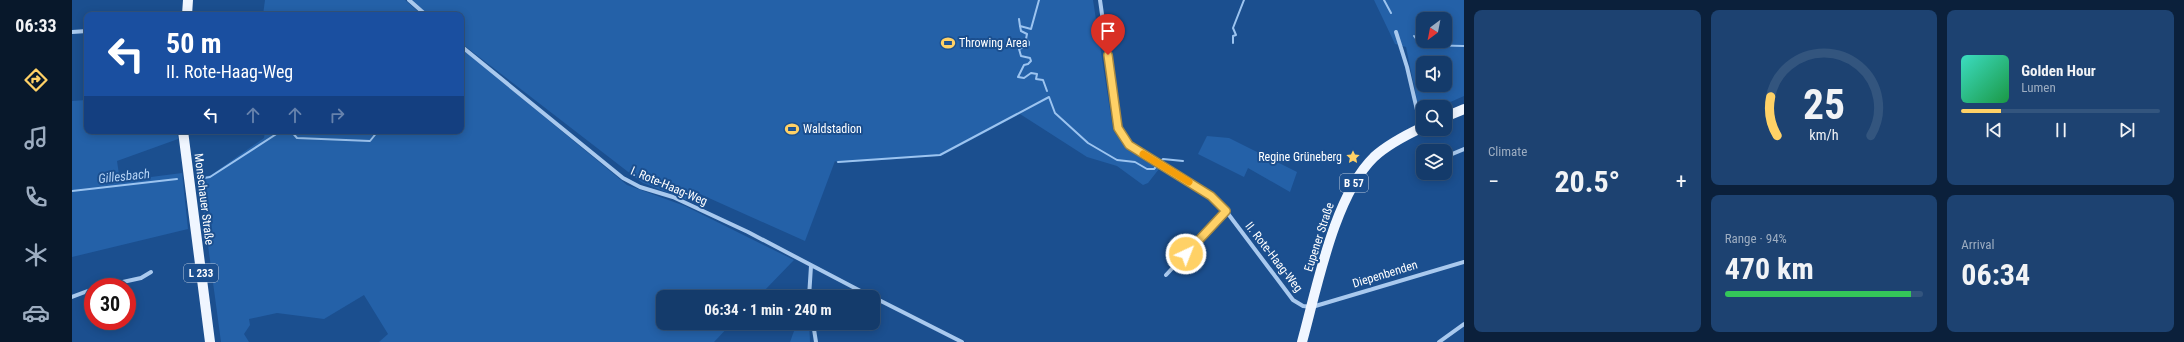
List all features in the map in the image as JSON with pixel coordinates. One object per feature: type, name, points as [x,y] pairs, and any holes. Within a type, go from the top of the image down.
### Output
[{"type":"main road","points":[[187,12],[188,0]]},
{"type":"main road","points":[[1452,114],[1464,109]]},
{"type":"main road","name":"Eupener Straße","points":[[1302,342],[1340,211],[1354,182],[1374,157],[1401,138],[1416,130]]},
{"type":"main road","name":"Monschauer Straße","points":[[183,134],[210,342]]},
{"type":"street","points":[[409,0],[423,12]]},
{"type":"street","name":"II. Rote-Haag-Weg","points":[[1100,0],[1118,128],[1129,145],[1211,196],[1226,211],[1293,300],[1303,306],[1312,307]]},
{"type":"street","points":[[72,32],[84,31]]},
{"type":"street","points":[[1396,32],[1416,103]]},
{"type":"street","name":"I. Rote-Haag-Weg","points":[[464,48],[623,178],[640,187],[673,197],[741,229],[858,290]]},
{"type":"street","points":[[1452,154],[1464,149]]},
{"type":"street","points":[[1166,275],[1226,211]]},
{"type":"street","name":"Diepenbenden","points":[[1312,307],[1464,262]]},
{"type":"street","points":[[809,290],[811,266]]},
{"type":"street","points":[[136,279],[151,272]]},
{"type":"street","points":[[72,297],[84,292]]},
{"type":"street","name":"I. Rote-Haag-Weg","points":[[880,301],[962,342]]},
{"type":"street","points":[[1438,342],[1464,324]]},
{"type":"street","points":[[814,330],[816,342]]},
{"type":"shaded area","points":[[265,0],[405,0],[419,12],[263,12]]},
{"type":"shaded area","points":[[412,0],[1093,0],[1113,130],[1126,149],[1159,169],[1148,183],[1143,185],[1117,166],[1087,157],[1020,114],[941,156],[838,163],[835,161],[805,241],[691,190],[687,200],[643,183],[464,45],[464,12],[426,12]]},
{"type":"shaded area","points":[[1374,0],[1464,0],[1464,96],[1452,101],[1452,100],[1417,100],[1406,47],[1395,44]]},
{"type":"shaded area","points":[[464,50],[627,185],[685,206],[794,260],[765,290],[656,290],[656,330],[725,330],[714,342],[379,342],[388,334],[364,295],[324,319],[277,313],[249,319],[250,325],[244,334],[249,342],[221,342],[199,178],[211,175],[264,138],[265,134],[464,134]]},
{"type":"shaded area","points":[[84,100],[84,134],[177,134],[178,139],[117,161],[120,181],[182,173],[188,229],[72,257],[72,101]]},
{"type":"shaded area","points":[[1207,136],[1229,138],[1297,172],[1290,192],[1248,168],[1244,177],[1198,154]]},
{"type":"shaded area","points":[[794,330],[809,330],[810,342],[790,342]]},
{"type":"waterway","points":[[1039,0],[1031,29],[1020,26],[1021,31],[1027,34],[1026,39],[1029,42],[1029,45],[1019,49],[1021,56],[1030,58],[1031,61],[1024,65],[1018,77],[1024,78],[1031,73],[1037,74],[1036,79],[1043,80],[1047,91]]},
{"type":"waterway","points":[[1233,43],[1233,36],[1236,35],[1233,28],[1244,0]]},
{"type":"waterway","points":[[1384,0],[1391,13]]},
{"type":"waterway","points":[[1019,19],[1020,26]]},
{"type":"waterway","points":[[1414,36],[1421,45],[1464,46]]},
{"type":"waterway","points":[[838,162],[940,155],[1049,97],[1055,113],[1088,143],[1117,160],[1135,162],[1147,169],[1154,169],[1163,159],[1183,161]]},
{"type":"waterway","name":"Gillesbach","points":[[198,179],[210,177],[276,134]]},
{"type":"waterway","name":"Gillesbach","points":[[294,134],[297,138],[370,141],[376,134]]},
{"type":"waterway","name":"Gillesbach","points":[[72,191],[177,179]]},
{"type":"slow traffic","points":[[1143,154],[1189,182]]},
{"type":"place","name":"Throwing Area","points":[[948,43]]},
{"type":"place","name":"Waldstadion","points":[[792,129]]},
{"type":"place","name":"Regine Grüneberg","points":[[1353,157]]},
{"type":"route","points":[[1108,55],[1118,128],[1129,145],[1211,196],[1226,211],[1186,254]]}]
